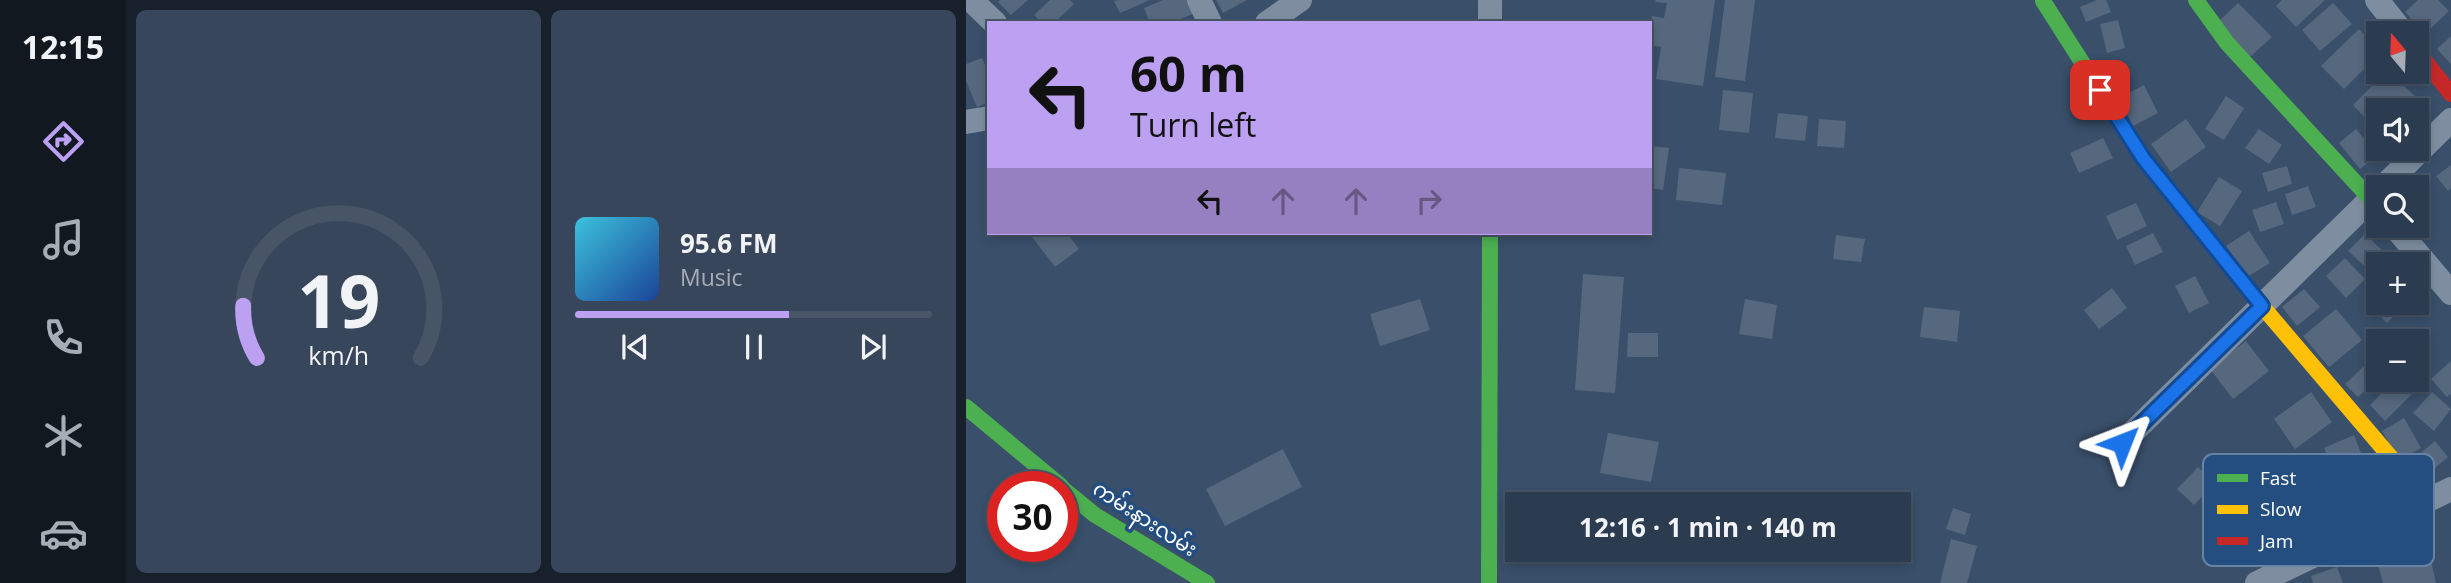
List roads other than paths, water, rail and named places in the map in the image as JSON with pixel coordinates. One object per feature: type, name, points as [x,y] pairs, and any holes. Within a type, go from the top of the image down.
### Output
[{"type":"street","points":[[971,0],[993,21]]},
{"type":"street","points":[[1199,0],[1209,21]]},
{"type":"street","points":[[1270,21],[1300,0]]},
{"type":"street","points":[[1490,0],[1490,21]]},
{"type":"street","points":[[2196,0],[2227,43],[2366,184]]},
{"type":"street","points":[[2377,0],[2394,21]]},
{"type":"street","points":[[2043,1],[2143,158],[2262,306],[2388,454]]},
{"type":"street","points":[[2429,66],[2451,94]]},
{"type":"street","points":[[966,122],[987,118]]},
{"type":"street","points":[[2398,175],[2451,120]]},
{"type":"street","points":[[2122,443],[2366,207]]},
{"type":"street","points":[[1490,235],[1491,582]]},
{"type":"street","points":[[2404,238],[2451,293]]},
{"type":"street","name":"ကမ်းနားလမ်း","points":[[966,407],[1043,471]]},
{"type":"street","points":[[2434,497],[2451,489]]},
{"type":"street","name":"ကမ်းနားလမ်း","points":[[1078,501],[1095,515],[1207,583]]},
{"type":"street","points":[[2257,583],[2292,566]]}]
